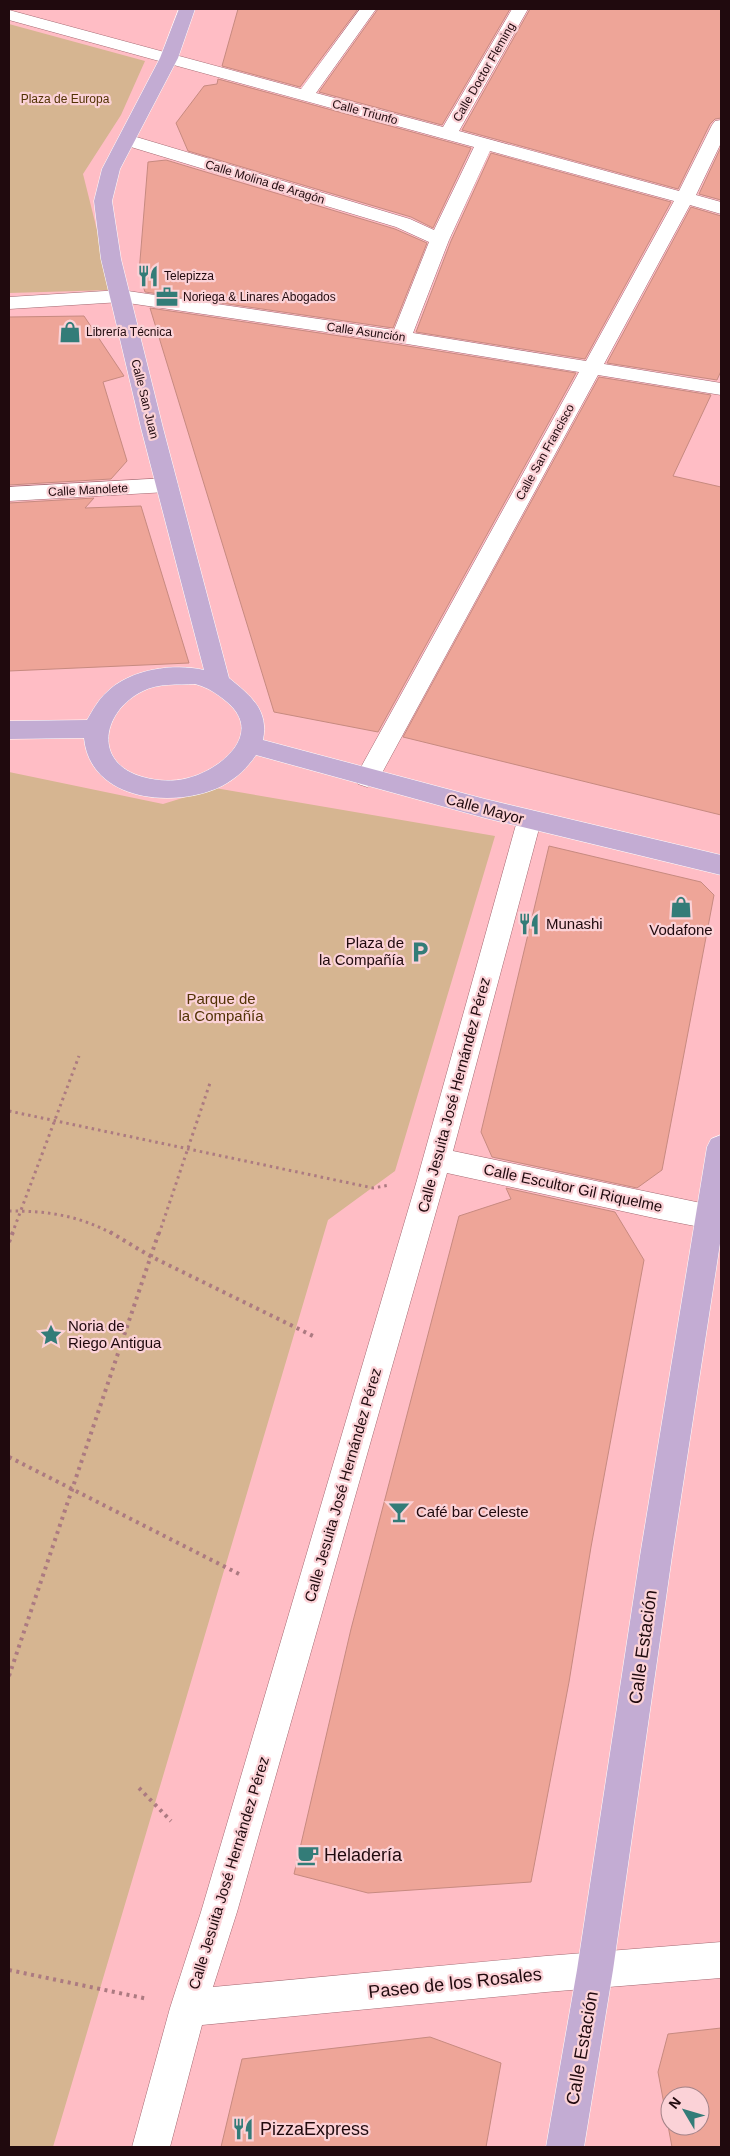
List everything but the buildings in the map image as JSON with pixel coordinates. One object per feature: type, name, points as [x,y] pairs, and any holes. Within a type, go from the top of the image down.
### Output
[{"type":"main road","name":"Calle San Juan","points":[[187,9],[169,58],[111,168],[103,201],[111,259],[167,485],[219,683]]},
{"type":"main road","points":[[194,676],[219,683],[245,702],[254,721],[251,745],[237,765],[212,781],[186,789],[155,789],[129,782],[108,767],[97,749],[95,728],[106,706],[131,686],[156,677],[194,676]]},
{"type":"main road","points":[[9,730],[95,728]]},
{"type":"main road","name":"Calle Mayor","points":[[251,745],[529,821],[721,865]]},
{"type":"main road","name":"Calle Estación","points":[[565,2147],[595,1970],[658,1546],[713,1229],[721,1147]]},
{"type":"street","points":[[305,96],[368,9]]},
{"type":"street","name":"Calle Doctor Fleming","points":[[448,135],[520,9]]},
{"type":"street","name":"Calle Triunfo","points":[[9,15],[721,208]]},
{"type":"street","name":"Calle San Francisco","points":[[367,778],[685,198],[721,125]]},
{"type":"street","name":"Calle Molina de Aragón","points":[[127,140],[403,223],[439,240]]},
{"type":"street","points":[[401,337],[439,240],[484,144]]},
{"type":"street","name":"Calle Asunción","points":[[9,303],[121,296],[401,337],[721,390]]},
{"type":"street","name":"Calle Manolete","points":[[9,494],[167,485]]},
{"type":"street","name":"Calle Jesuita José Hernández Pérez","points":[[151,2147],[188,2008],[219,1912],[434,1170],[529,821]]},
{"type":"street","name":"Calle Escultor Gil Riquelme","points":[[434,1170],[654,1206],[713,1229]]},
{"type":"street","name":"Paseo de los Rosales","points":[[188,2008],[721,1960]]},
{"type":"path","points":[[9,1242],[79,1056]]},
{"type":"path","points":[[9,1676],[210,1083]]},
{"type":"path","points":[[9,1111],[373,1188],[434,1170]]},
{"type":"path","points":[[9,1211],[66,1215],[129,1242],[150,1256],[313,1336]]},
{"type":"path","points":[[9,1457],[243,1576]]},
{"type":"path","points":[[139,1788],[171,1821]]},
{"type":"path","points":[[9,1970],[188,2008]]},
{"type":"green space","name":"Plaza de Europa","points":[[9,24],[145,61],[121,115],[83,174],[112,290],[9,293]]},
{"type":"green space","name":"Parque de la Compañía","points":[[9,772],[163,804],[215,788],[495,836],[395,1171],[328,1220],[53,2147],[9,2147]]},
{"type":"place","name":"Telepizza","points":[[148,276]]},
{"type":"place","name":"Noriega & Linares Abogados","points":[[167,297]]},
{"type":"place","name":"Librería Técnica","points":[[70,332]]},
{"type":"place","name":"Vodafone","points":[[681,907]]},
{"type":"place","name":"Munashi","points":[[529,924]]},
{"type":"place","name":"Plaza de la Compañía","points":[[420,952]]},
{"type":"place","name":"Noria de Riego Antigua","points":[[51,1335]]},
{"type":"place","name":"Café bar Celeste","points":[[399,1512]]},
{"type":"place","name":"Heladería","points":[[308,1855]]},
{"type":"place","name":"PizzaExpress","points":[[243,2129]]}]
